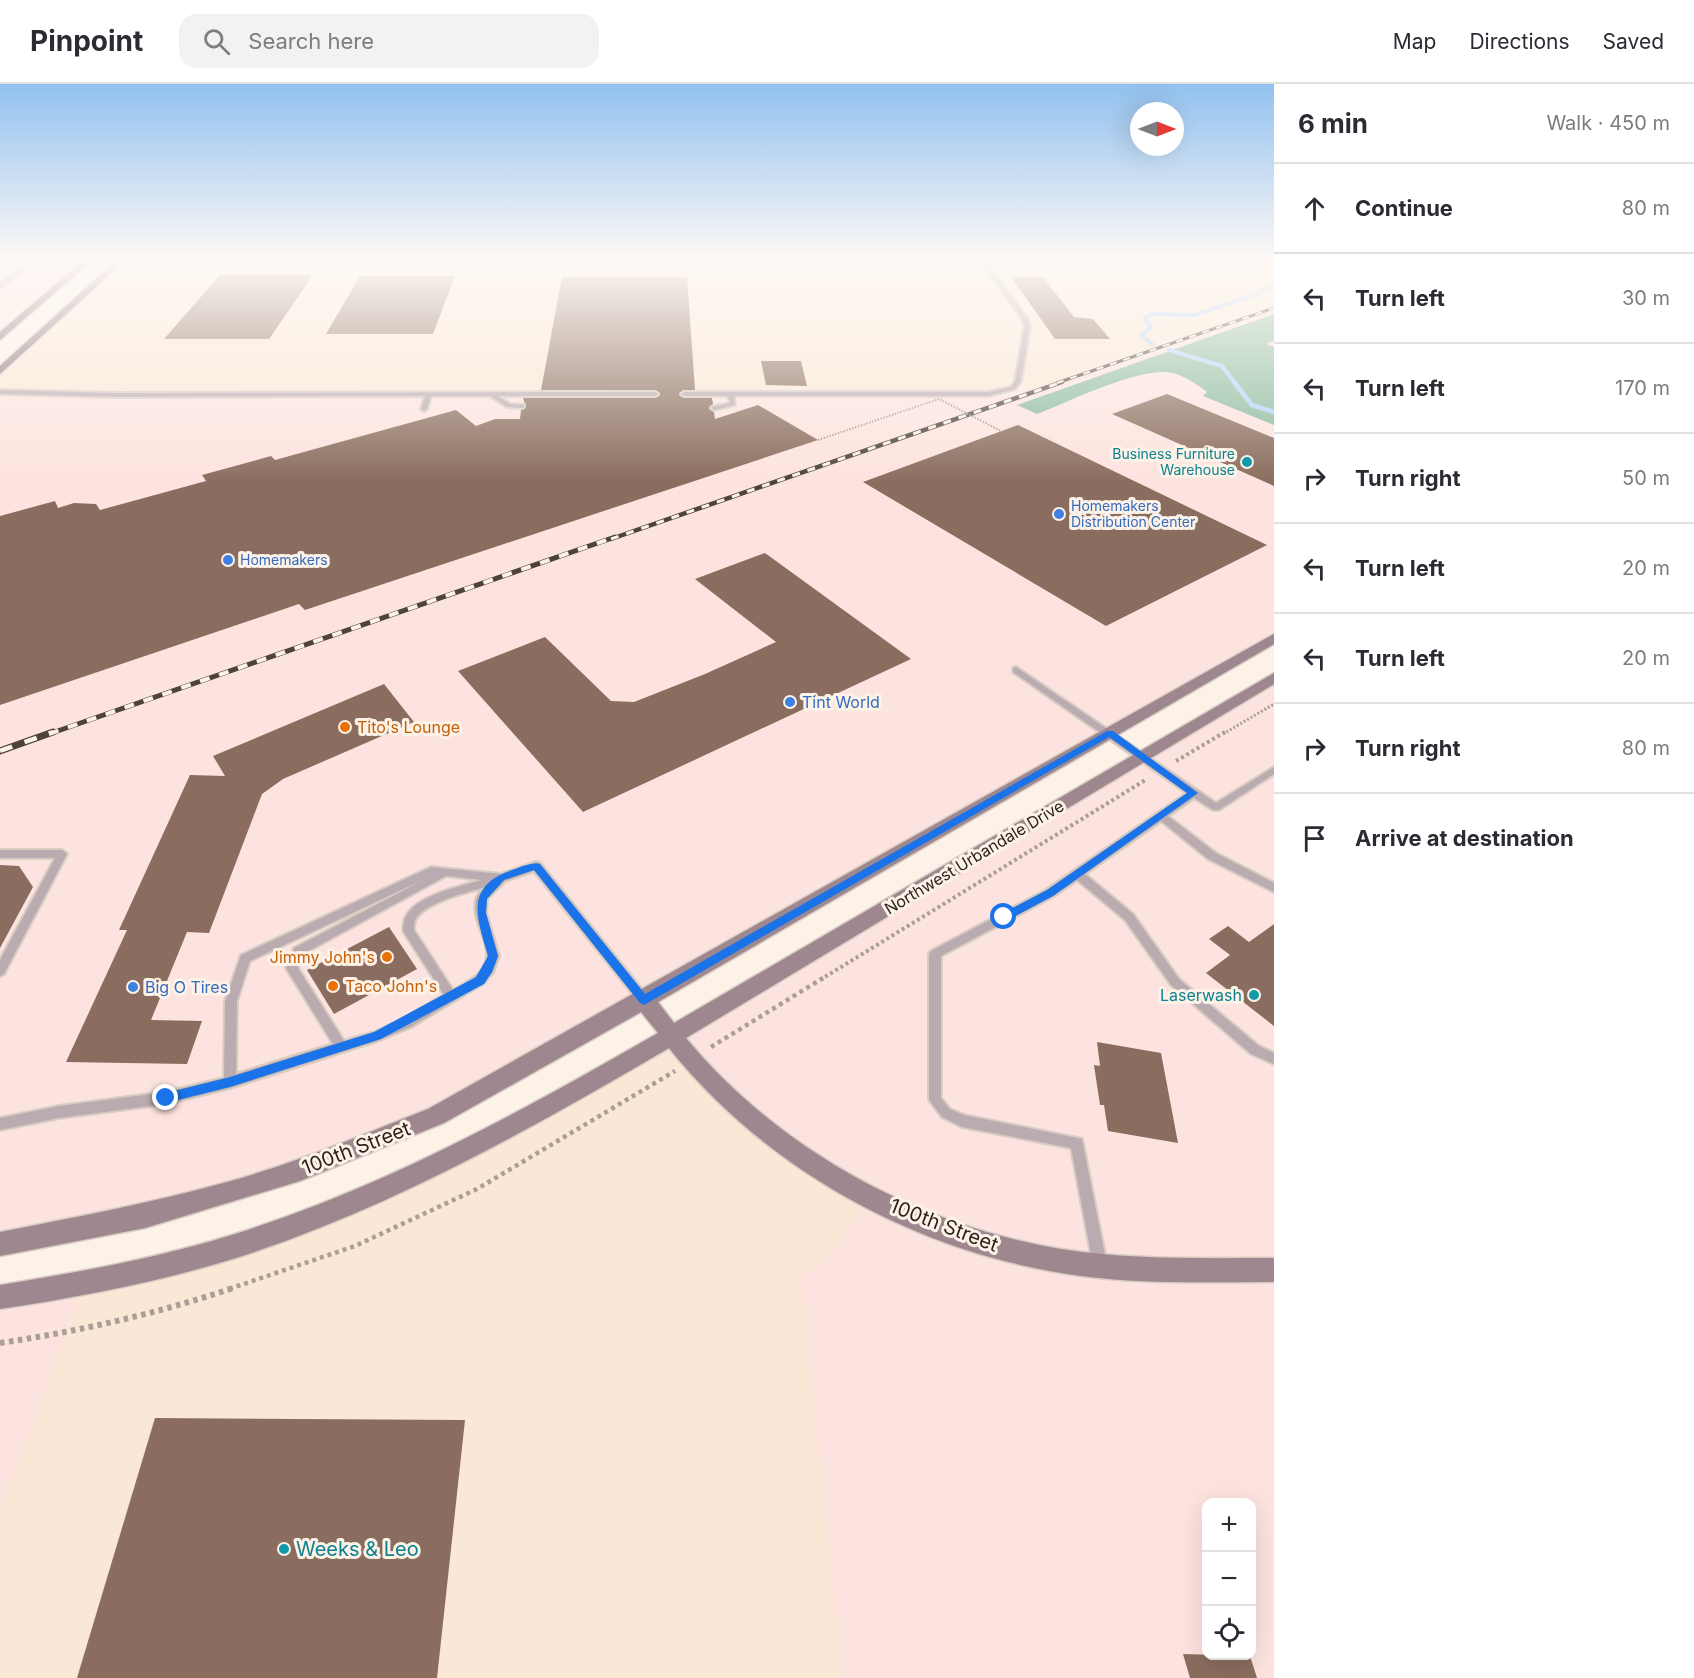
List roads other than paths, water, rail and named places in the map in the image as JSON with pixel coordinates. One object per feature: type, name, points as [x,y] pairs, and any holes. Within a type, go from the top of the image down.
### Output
[{"type":"main road","points":[[0,371],[41,333]]},
{"type":"main road","points":[[644,1000],[1274,638]]},
{"type":"main road","name":"Northwest Urbandale Drive","points":[[672,1035],[1274,678]]},
{"type":"main road","name":"100th Street","points":[[0,1244],[145,1216],[229,1193],[374,1142],[436,1116],[644,1000],[726,1096],[776,1138],[869,1196],[940,1227],[1009,1249],[1060,1261],[1152,1270],[1274,1270]]},
{"type":"main road","points":[[0,1297],[84,1284],[157,1267],[238,1245],[323,1213],[408,1178],[511,1128],[672,1035]]},
{"type":"lane","points":[[684,394],[989,394],[1013,388],[1018,381],[1026,333]]},
{"type":"lane","points":[[0,392],[116,395],[656,394]]},
{"type":"lane","points":[[714,408],[733,404],[731,394]]},
{"type":"lane","points":[[424,409],[428,395]]},
{"type":"lane","points":[[492,395],[508,406],[522,406]]},
{"type":"lane","points":[[1016,670],[1216,808],[1274,770]]},
{"type":"lane","points":[[1100,1265],[1077,1143],[962,1121],[946,1113],[935,1100],[935,954],[1050,893],[1194,793]]},
{"type":"lane","points":[[1161,817],[1212,856],[1274,888]]},
{"type":"lane","points":[[0,854],[62,855],[0,971]]},
{"type":"lane","points":[[452,998],[408,931],[413,914],[437,900],[536,866],[644,1000]]},
{"type":"lane","points":[[230,1082],[231,1001],[245,958],[431,871],[501,878]]},
{"type":"lane","points":[[341,1047],[292,968],[298,951],[444,873]]},
{"type":"lane","points":[[1077,874],[1129,917],[1175,982],[1255,1050],[1274,1059]]},
{"type":"lane","points":[[0,1124],[51,1113],[166,1098],[230,1082],[377,1036],[452,998],[480,980],[489,969],[493,956],[481,913],[482,898],[501,878]]},
{"type":"waterway","points":[[1143,333],[1141,335],[1152,344]]},
{"type":"waterway","points":[[1169,350],[1222,366],[1235,383]]},
{"type":"waterway","points":[[1234,382],[1252,405],[1274,412]]},
{"type":"railway","points":[[1057,383],[1201,333]]},
{"type":"railway","points":[[611,539],[1062,382]]},
{"type":"railway","points":[[49,734],[615,537]]},
{"type":"railway","points":[[0,751],[53,732]]},
{"type":"place","name":"Business Furniture Warehouse","points":[[1247,462]]},
{"type":"place","name":"Homemakers Distribution Center","points":[[1059,514]]},
{"type":"place","name":"Homemakers","points":[[228,560]]},
{"type":"place","name":"Tint World","points":[[790,702]]},
{"type":"place","name":"Tito's Lounge","points":[[345,727]]},
{"type":"place","name":"Jimmy John's","points":[[387,957]]},
{"type":"place","name":"Taco John's","points":[[333,986]]},
{"type":"place","name":"Big O Tires","points":[[133,987]]},
{"type":"place","name":"Laserwash","points":[[1254,995]]},
{"type":"place","name":"Weeks & Leo","points":[[284,1549]]}]
